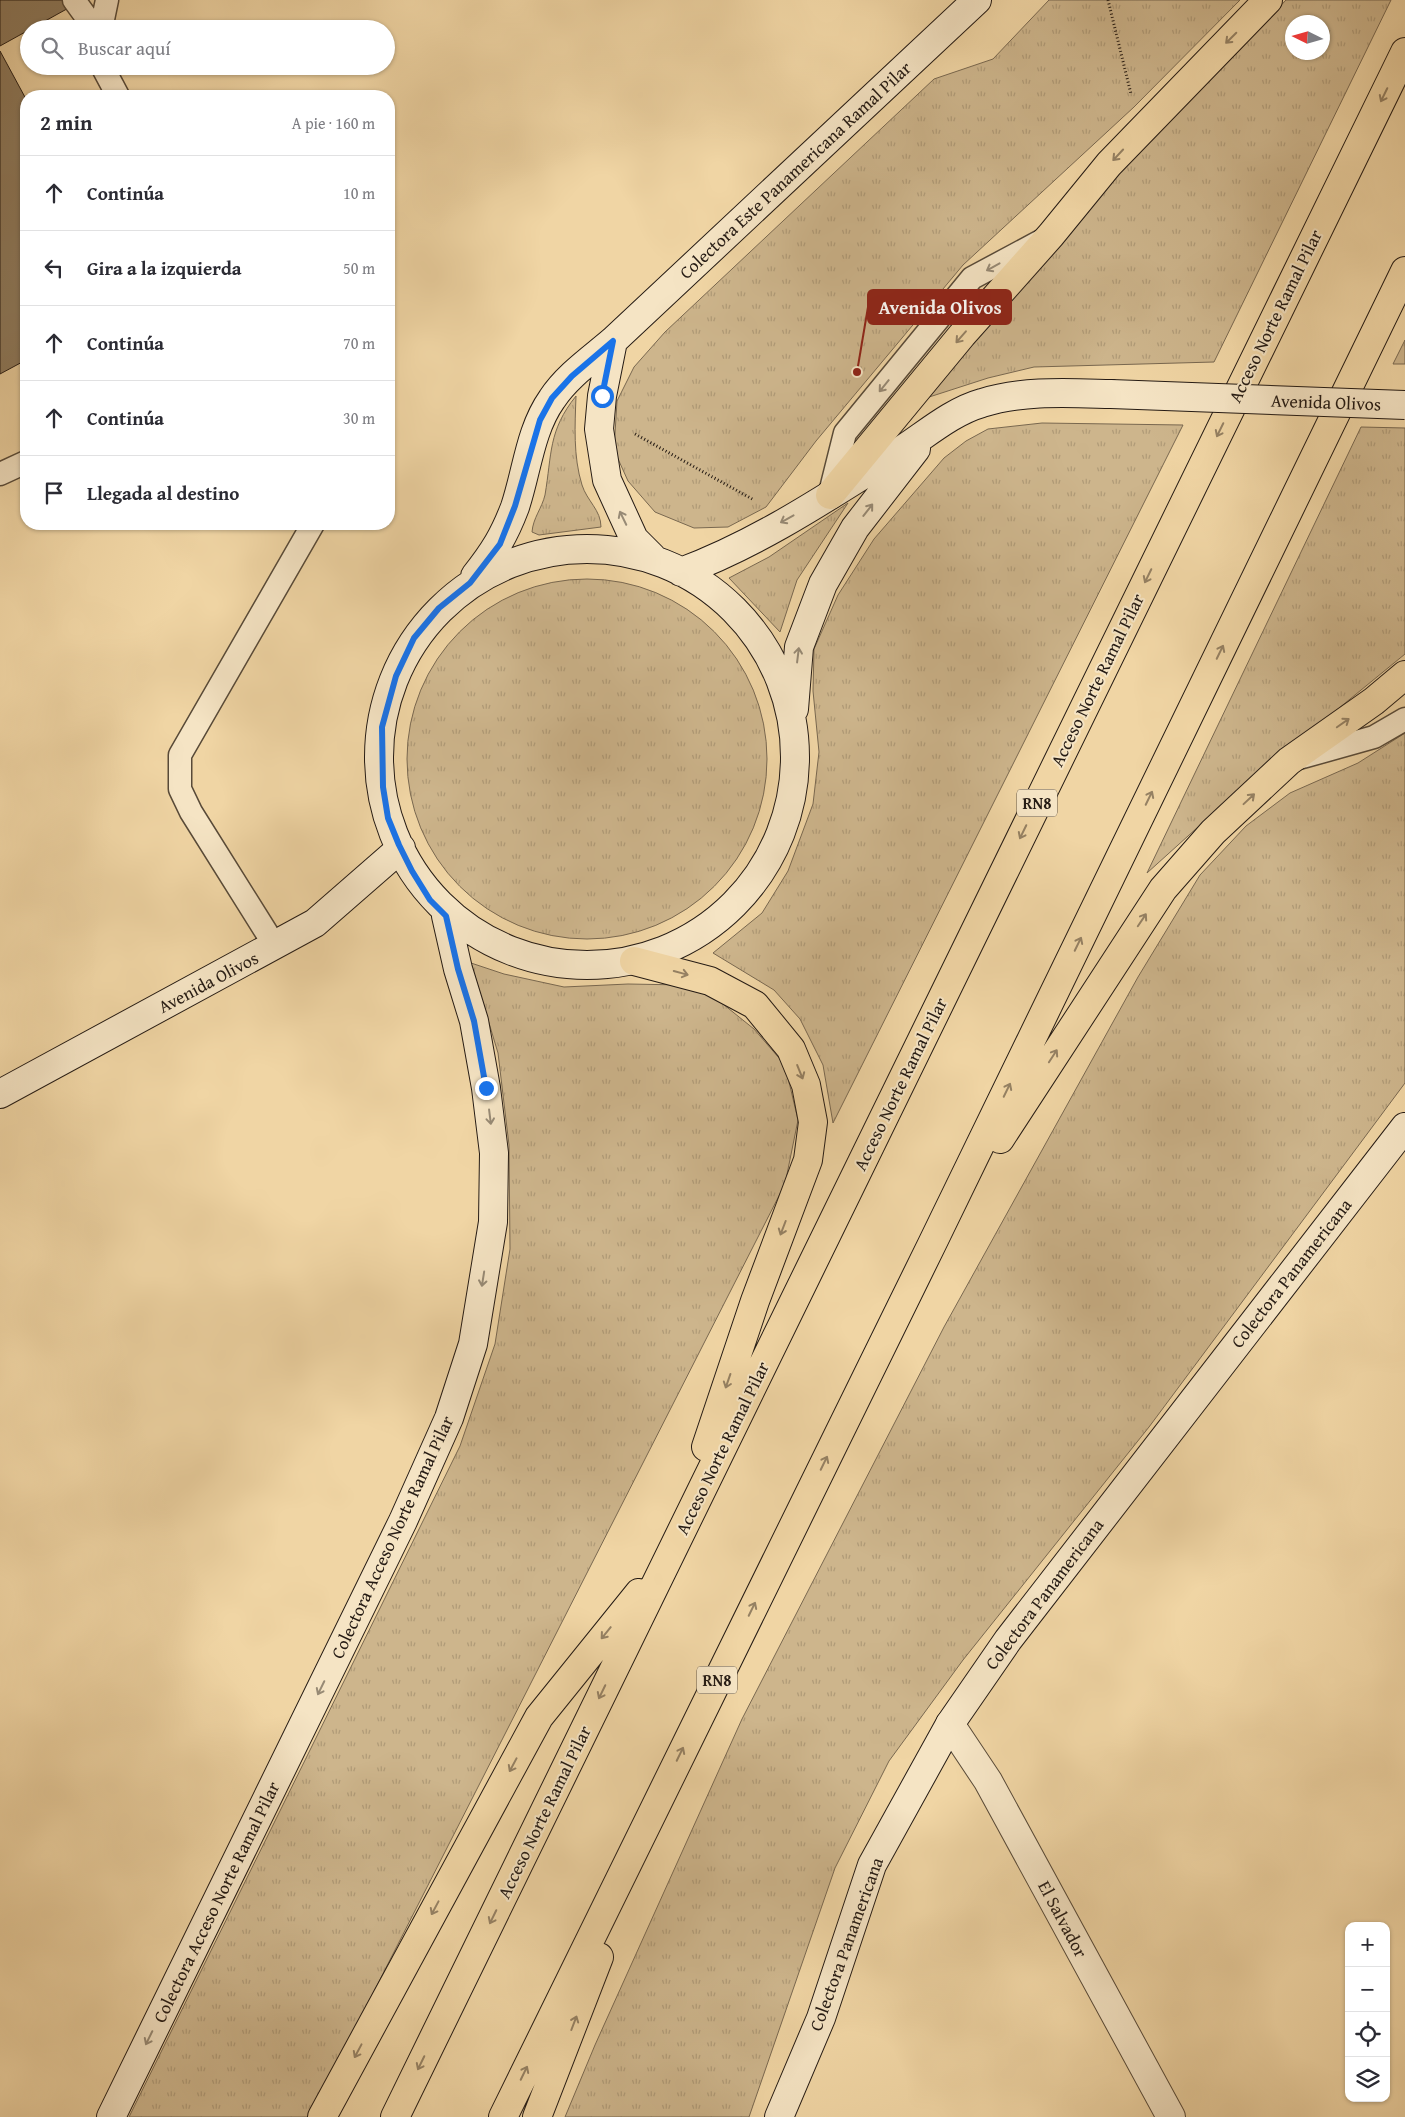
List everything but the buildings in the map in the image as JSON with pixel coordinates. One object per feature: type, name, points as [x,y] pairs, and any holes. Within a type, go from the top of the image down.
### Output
[{"type":"highway","points":[[830,495],[962,335],[1051,235],[1110,164],[1268,0]]},
{"type":"highway","name":"Acceso Norte Ramal Pilar","points":[[395,2117],[1405,52]]},
{"type":"highway","name":"RN8","points":[[503,2117],[932,1244],[1405,271]]},
{"type":"highway","points":[[932,1244],[1162,889],[1213,832],[1289,761],[1374,701],[1405,675]]},
{"type":"highway","points":[[322,2117],[539,1717],[670,1554],[756,1301],[808,1160],[813,1122],[806,1085],[791,1049],[755,1005],[710,981],[634,961]]},
{"type":"highway","points":[[537,2117],[665,1786]]},
{"type":"street","name":"Colectora Este Panamericana Ramal Pilar","points":[[470,583],[500,544],[515,506],[540,420],[552,398],[572,376],[613,341],[977,0]]},
{"type":"street","points":[[613,341],[602,396],[600,429],[607,480],[634,539],[652,557]]},
{"type":"street","name":"Avenida Olivos","points":[[681,572],[717,559],[830,495],[927,435],[955,415],[982,403],[1039,394],[1111,394],[1405,406]]},
{"type":"street","name":"Avenida Olivos","points":[[794,738],[794,688],[799,647],[823,584],[855,528],[927,435]]},
{"type":"street","points":[[599,546],[652,557],[681,572],[724,602],[758,640],[782,687],[794,738],[793,786],[780,835],[756,878],[722,916],[681,944],[634,961],[595,967],[556,964],[518,955],[483,938],[446,916],[430,900],[400,848],[388,818],[383,787],[382,727],[396,676],[414,638],[439,608],[470,583],[504,564],[541,552],[569,547],[599,546]]},
{"type":"street","name":"Avenida Olivos","points":[[0,1094],[315,923],[400,848]]},
{"type":"street","name":"Colectora Acceso Norte Ramal Pilar","points":[[111,2117],[403,1521],[449,1418],[473,1344],[492,1222],[494,1153],[486,1088],[474,1021],[458,969],[446,916]]},
{"type":"street","name":"Colectora Panamericana","points":[[779,2117],[821,2018],[872,1865],[950,1724],[1013,1633],[1405,1127]]},
{"type":"street","name":"El Salvador","points":[[950,1724],[988,1781],[1171,2117]]},
{"type":"lane","points":[[74,0],[88,20]]},
{"type":"lane","points":[[103,20],[107,0]]},
{"type":"lane","points":[[107,75],[115,90]]},
{"type":"lane","points":[[0,474],[20,465]]},
{"type":"lane","points":[[275,946],[191,812],[180,788],[180,755],[310,530]]},
{"type":"lane","points":[[1289,761],[1374,738],[1405,719]]},
{"type":"path","points":[[1108,0],[1132,97]]},
{"type":"path","points":[[629,430],[758,502]]},
{"type":"green space","points":[[1049,0],[1240,0],[1134,107],[963,265],[816,441],[766,507],[728,527],[694,528],[655,512],[628,481],[614,450],[617,401],[634,367],[665,332],[934,79],[993,59]]},
{"type":"green space","points":[[1286,0],[1391,0],[1214,362],[1034,367],[988,378],[923,399],[993,321],[1128,156],[1232,58]]},
{"type":"green space","points":[[1405,340],[1405,364],[1393,364]]},
{"type":"green space","points":[[576,396],[575,440],[579,474],[584,491],[599,516],[601,527],[539,535],[532,532],[545,495],[553,443],[560,420]]},
{"type":"green space","points":[[1042,423],[1183,425],[833,1123],[823,1065],[800,1019],[774,990],[713,953],[762,913],[788,871],[813,804],[819,752],[813,691],[814,649],[838,595],[874,539],[944,458],[966,441],[988,429]]},
{"type":"green space","points":[[1361,427],[1405,428],[1405,654],[1239,790],[1147,873]]},
{"type":"green space","points":[[848,503],[797,580],[780,632],[729,578],[769,557]]},
{"type":"green space","points":[[587,579],[622,582],[656,593],[687,609],[714,632],[737,659],[753,690],[764,724],[767,759],[764,794],[753,828],[737,859],[714,886],[687,909],[656,925],[622,936],[587,939],[552,936],[518,925],[487,909],[460,886],[437,859],[421,828],[410,794],[407,759],[410,724],[421,690],[437,659],[460,632],[487,609],[518,593],[552,582]]},
{"type":"green space","points":[[1405,733],[1405,1083],[1149,1427],[963,1660],[889,1761],[835,1868],[749,2117],[565,2117],[595,2045],[742,1719],[944,1327],[1138,977],[1200,875],[1246,826],[1290,793],[1358,763]]},
{"type":"green space","points":[[471,963],[504,974],[564,987],[628,984],[684,985],[718,1000],[754,1029],[785,1065],[798,1120],[785,1184],[310,2117],[129,2117],[460,1446],[495,1344],[510,1249],[509,1145],[498,1053]]},
{"type":"place","name":"Avenida Olivos","points":[[857,372]]},
{"type":"route","points":[[486,1088],[474,1021],[458,969],[446,916],[430,900],[412,871],[388,818],[383,787],[382,727],[396,676],[414,638],[439,608],[470,583],[500,544],[515,506],[540,420],[552,398],[572,376],[613,341],[602,396]]}]
